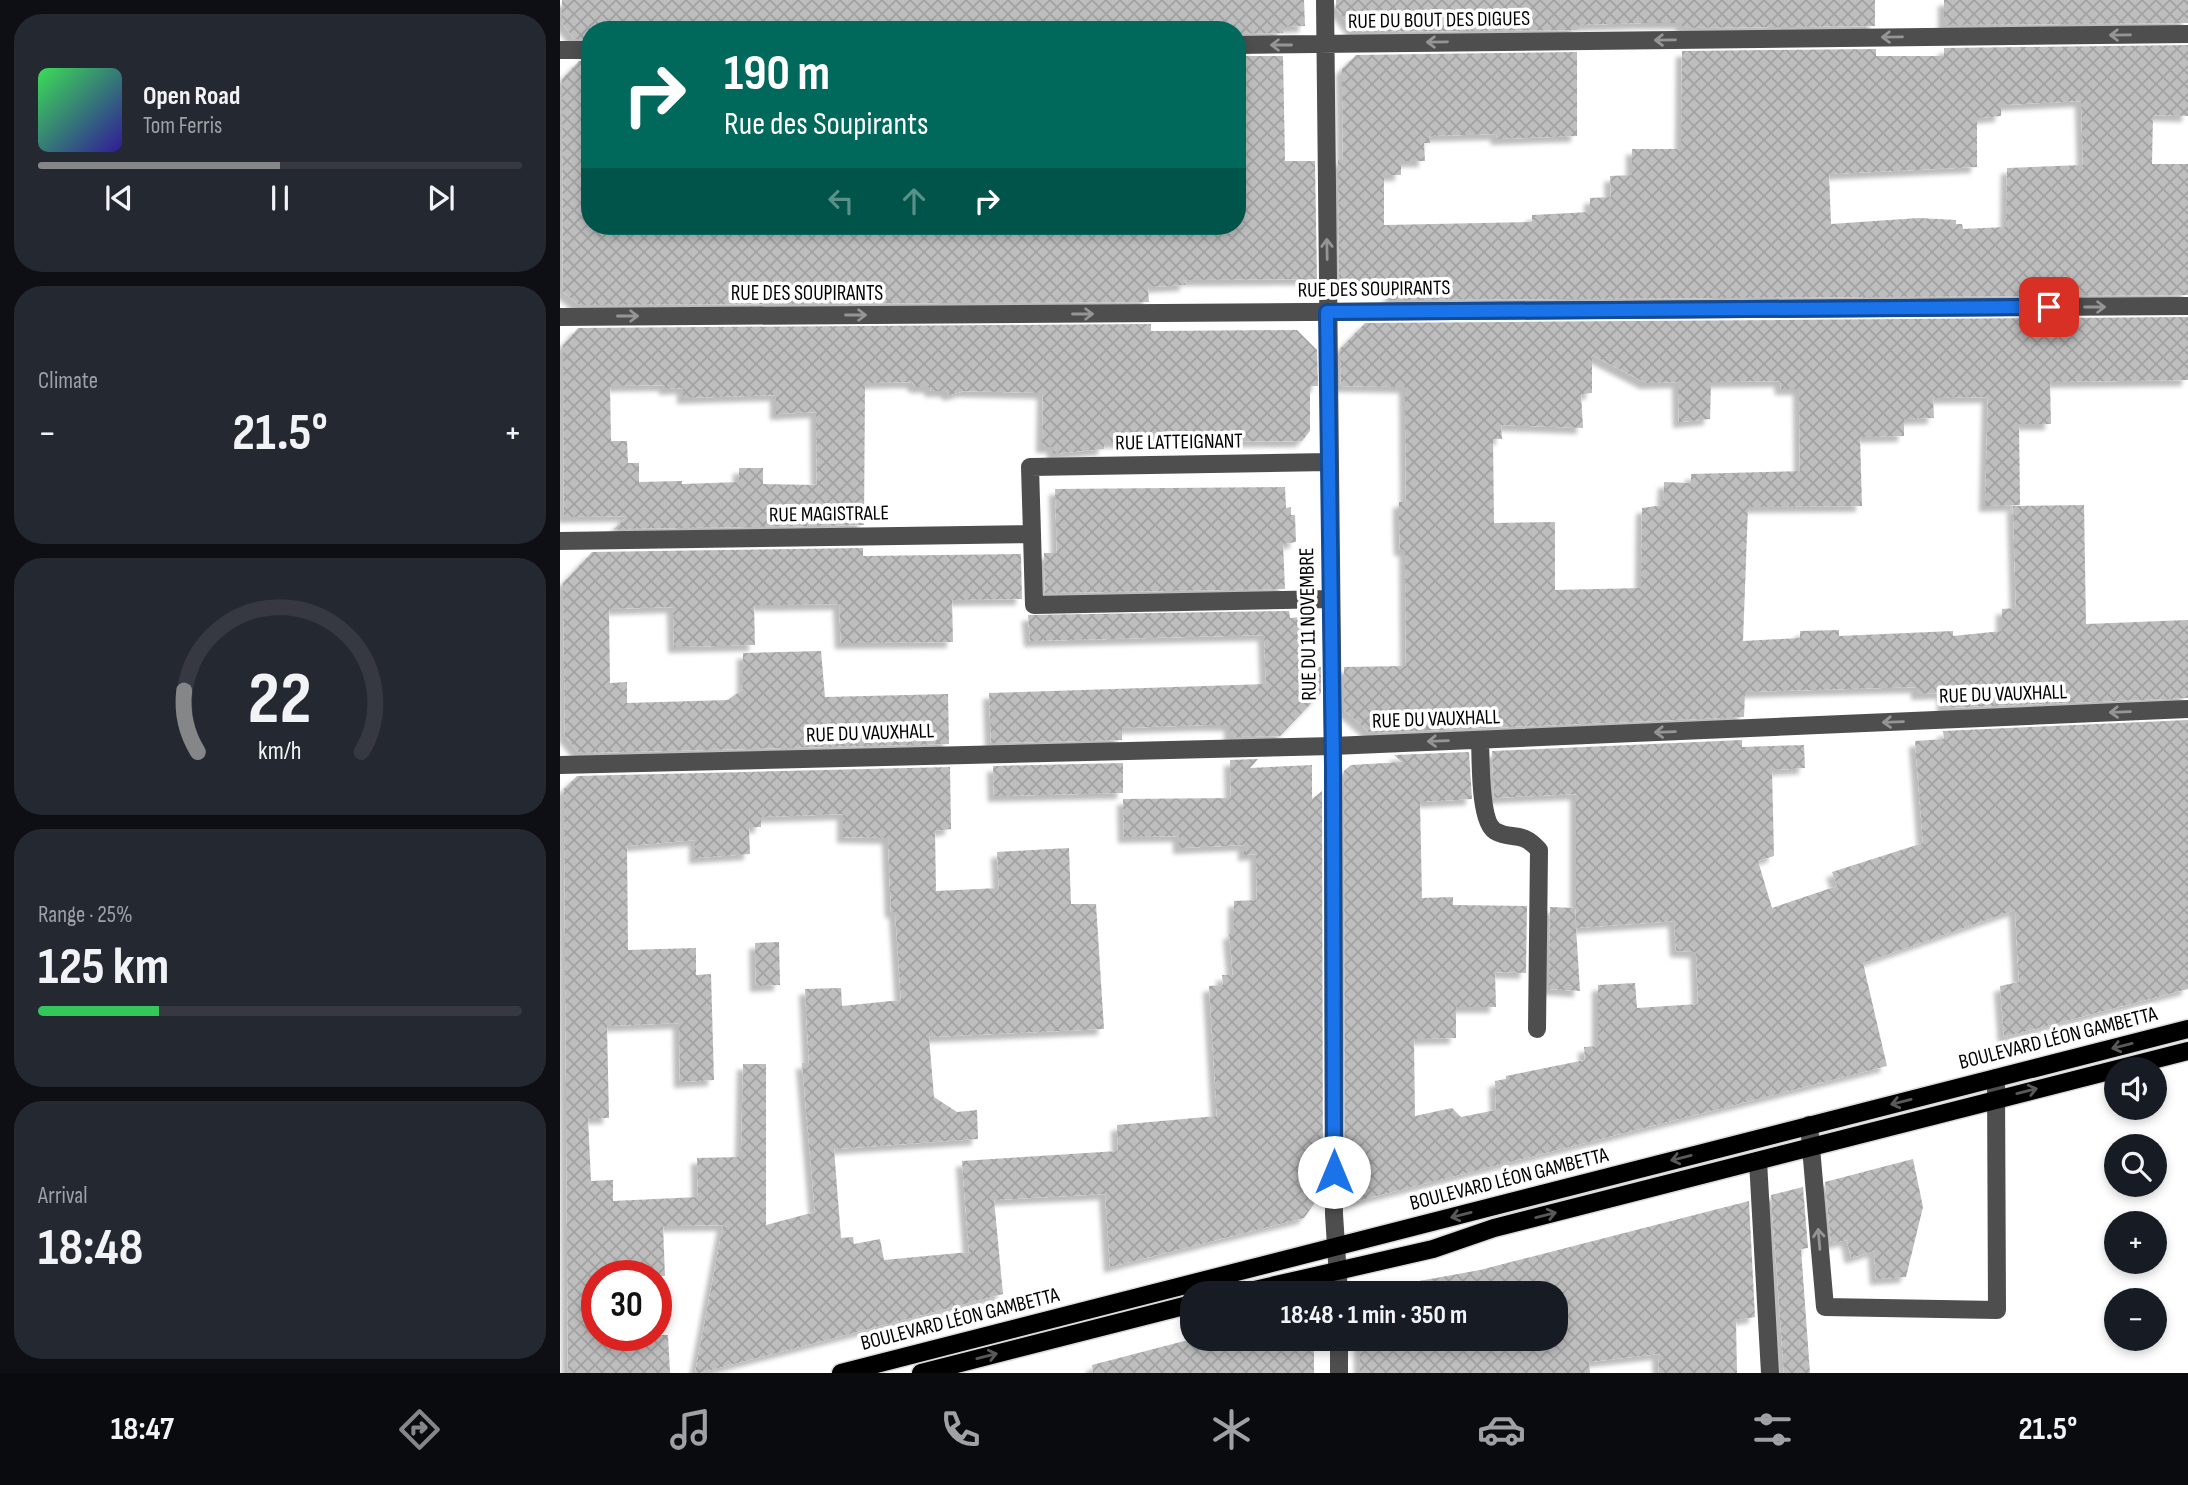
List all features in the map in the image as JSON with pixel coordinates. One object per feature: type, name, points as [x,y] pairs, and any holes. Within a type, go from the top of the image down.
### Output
[{"type":"main road","name":"BOULEVARD LÉON GAMBETTA","points":[[841,1373],[2188,1028]]},
{"type":"main road","name":"BOULEVARD LÉON GAMBETTA","points":[[1294,1281],[1433,1249],[1494,1228],[2188,1051]]},
{"type":"main road","name":"BOULEVARD LÉON GAMBETTA","points":[[921,1373],[1180,1307]]},
{"type":"street","name":"RUE DU 11 NOVEMBRE","points":[[1325,0],[1335,1247],[1338,1281]]},
{"type":"street","name":"RUE DU BOUT DES DIGUES","points":[[1246,46],[2188,34]]},
{"type":"street","points":[[560,50],[581,50]]},
{"type":"street","name":"RUE DES SOUPIRANTS","points":[[560,317],[2188,306]]},
{"type":"street","name":"RUE LATTEIGNANT","points":[[1032,534],[1030,467],[1329,462]]},
{"type":"street","points":[[1032,534],[1034,605],[1331,599]]},
{"type":"street","name":"RUE MAGISTRALE","points":[[560,541],[1032,534]]},
{"type":"street","name":"RUE DU VAUXHALL","points":[[560,765],[1333,746],[2188,709]]},
{"type":"street","points":[[1480,740],[1484,810],[1491,827],[1497,833],[1518,834],[1531,841],[1539,850],[1537,1029]]},
{"type":"street","points":[[1809,1125],[1825,1307],[1997,1310],[1996,1078]]},
{"type":"street","points":[[1758,1161],[1770,1373]]},
{"type":"street","points":[[1339,1351],[1339,1373]]},
{"type":"building","points":[[562,0],[1304,0],[1305,26],[1283,27],[1283,33],[1246,34],[1246,21],[581,21],[581,39],[574,39],[562,23]]},
{"type":"building","points":[[1336,0],[1875,0],[1875,26],[1682,28],[1682,23],[1642,23],[1577,25],[1577,30],[1354,32],[1336,8]]},
{"type":"building","points":[[1944,0],[2188,0],[2188,23],[1944,25]]},
{"type":"building","points":[[2188,45],[2188,116],[2153,115],[2152,164],[2188,164],[2188,295],[1386,300],[1398,287],[1344,289],[1344,279],[1339,279],[1338,160],[1343,160],[1342,69],[1356,55],[1577,52],[1577,136],[1497,139],[1496,134],[1429,136],[1430,143],[1424,143],[1425,161],[1401,161],[1401,175],[1384,175],[1384,225],[1532,222],[1532,215],[1590,212],[1590,198],[1611,197],[1610,176],[1632,175],[1632,149],[1681,149],[1682,51],[1876,49],[1876,56],[1944,56],[1944,48]],"holes":[[[2081,101],[2083,165],[2007,168],[2006,227],[1963,229],[1962,224],[1956,224],[1956,220],[1919,218],[1831,224],[1829,174],[1977,167],[1977,118],[2001,116],[2001,105]]]},
{"type":"building","points":[[1246,56],[1283,56],[1285,161],[1315,161],[1317,279],[1185,280],[1186,285],[1148,287],[1149,302],[579,305],[563,292],[562,79],[579,61],[581,235],[1246,235]]},
{"type":"building","points":[[2188,317],[2188,380],[2050,382],[2051,424],[2019,424],[2020,505],[1985,506],[1988,397],[1933,398],[1934,418],[1904,419],[1904,436],[1860,437],[1862,506],[1748,507],[1743,641],[1800,638],[1800,631],[1839,630],[1839,636],[1953,631],[1953,636],[2002,631],[2002,609],[2016,608],[2013,506],[2084,505],[2086,624],[2188,620],[2188,698],[1943,708],[1943,693],[1917,694],[1917,687],[1745,692],[1744,717],[1370,733],[1344,710],[1344,667],[1406,666],[1405,550],[1400,550],[1399,518],[1399,502],[1406,501],[1405,387],[1341,386],[1340,349],[1365,323]],"holes":[[[1592,355],[1646,383],[1678,382],[1679,422],[1710,419],[1711,382],[1780,381],[1781,389],[1799,389],[1800,471],[1691,474],[1691,483],[1664,482],[1663,505],[1642,508],[1641,588],[1555,590],[1555,522],[1494,523],[1493,439],[1502,439],[1501,425],[1583,428],[1581,394],[1592,393]]]},
{"type":"building","points":[[1151,324],[1151,331],[1297,330],[1317,350],[1318,386],[1310,386],[1310,431],[1302,441],[1104,442],[1104,449],[1053,454],[1053,447],[1042,447],[1043,393],[964,391],[950,395],[946,391],[931,391],[930,387],[916,387],[912,382],[865,383],[864,525],[614,529],[627,516],[564,517],[563,345],[578,328]],"holes":[[[665,385],[665,389],[683,388],[683,398],[776,395],[776,414],[816,412],[817,485],[763,484],[763,468],[739,468],[739,482],[639,482],[639,463],[628,463],[627,441],[611,441],[610,386]]]},
{"type":"building","points":[[1285,487],[1286,508],[1291,507],[1291,515],[1295,515],[1296,542],[1283,544],[1285,589],[1045,593],[1044,553],[1057,553],[1055,489]]},
{"type":"building","points":[[863,548],[863,556],[1021,554],[1022,599],[952,600],[953,642],[841,643],[839,604],[754,605],[755,645],[674,647],[673,607],[609,609],[610,683],[627,682],[627,703],[728,700],[743,689],[743,653],[821,651],[825,697],[948,694],[949,744],[579,753],[565,736],[563,583],[592,552]]},
{"type":"building","points":[[1289,611],[1290,618],[1302,617],[1304,668],[1321,667],[1321,693],[1280,736],[1230,737],[1230,725],[1203,725],[1122,728],[1122,740],[991,743],[989,693],[1266,684],[1264,635],[1030,641],[1028,615]]},
{"type":"building","points":[[2188,720],[2188,989],[2004,1037],[2000,986],[2019,982],[2015,910],[1863,963],[1887,1066],[1349,1203],[1348,1153],[1345,1157],[1344,771],[1351,765],[1402,762],[1394,755],[1469,752],[1472,799],[1420,802],[1422,898],[1453,897],[1453,905],[1527,906],[1526,973],[1495,972],[1496,1007],[1456,1007],[1456,1038],[1414,1039],[1415,1116],[1452,1108],[1461,1117],[1496,1110],[1495,1081],[1506,1079],[1506,1076],[1585,1060],[1584,1047],[1598,1046],[1598,985],[1635,983],[1637,1008],[1698,1004],[1696,952],[1676,951],[1674,921],[1576,928],[1580,991],[1549,989],[1550,907],[1575,908],[1576,926],[1576,794],[1494,798],[1492,751],[1742,740],[1742,747],[1804,745],[1805,768],[1772,770],[1774,856],[1758,861],[1772,908],[1837,886],[1832,872],[1923,843],[1915,741],[1944,739],[1943,731]]},
{"type":"building","points":[[1258,759],[1250,768],[1312,765],[1312,799],[1322,791],[1323,1191],[1304,1218],[1110,1267],[1105,1194],[994,1200],[1003,1294],[699,1373],[695,1373],[723,1225],[663,1226],[664,1260],[581,1260],[581,1351],[669,1351],[670,1373],[568,1373],[564,789],[577,776],[950,767],[951,829],[935,831],[936,891],[999,888],[997,852],[1069,848],[1071,904],[1096,904],[1104,1029],[929,1037],[934,1097],[957,1112],[977,1110],[978,1139],[834,1149],[841,1238],[853,1237],[854,1244],[880,1239],[884,1260],[969,1252],[962,1161],[1118,1151],[1117,1125],[1217,1116],[1209,986],[1223,985],[1222,975],[1233,975],[1229,933],[1234,933],[1234,901],[1257,900],[1256,854],[1244,855],[1244,845],[1179,848],[1179,836],[1124,837],[1123,799],[1231,798],[1230,760]],"holes":[[[843,814],[843,837],[888,838],[891,912],[895,912],[901,1000],[842,1006],[841,988],[805,989],[809,1063],[802,1063],[815,1212],[766,1225],[766,1064],[743,1064],[741,1157],[697,1158],[698,1197],[613,1201],[613,1180],[591,1181],[588,1118],[609,1118],[607,1026],[679,1023],[680,1082],[714,1080],[711,974],[696,975],[696,948],[628,950],[627,846],[695,840],[695,858],[750,854],[749,827],[761,827],[761,817]]]},
{"type":"building","points":[[1123,763],[1123,793],[994,796],[993,766]]},
{"type":"building","points":[[779,942],[780,985],[756,986],[755,943]]},
{"type":"building","points":[[1913,1159],[1923,1207],[1906,1277],[1876,1279],[1874,1251],[1851,1258],[1847,1240],[1831,1243],[1825,1182]]},
{"type":"building","points":[[1803,1187],[1808,1248],[1801,1249],[1810,1373],[1784,1373],[1771,1195]]},
{"type":"building","points":[[1749,1201],[1755,1317],[1736,1320],[1737,1373],[1659,1373],[1658,1354],[1589,1362],[1590,1373],[1360,1373],[1360,1351],[1568,1351],[1568,1281],[1419,1281],[1480,1270]]},
{"type":"building","points":[[1180,1342],[1180,1351],[1314,1351],[1314,1373],[1093,1373],[1092,1365]]},
{"type":"route","points":[[1334,1172],[1333,766],[1327,312],[2049,307]]}]
